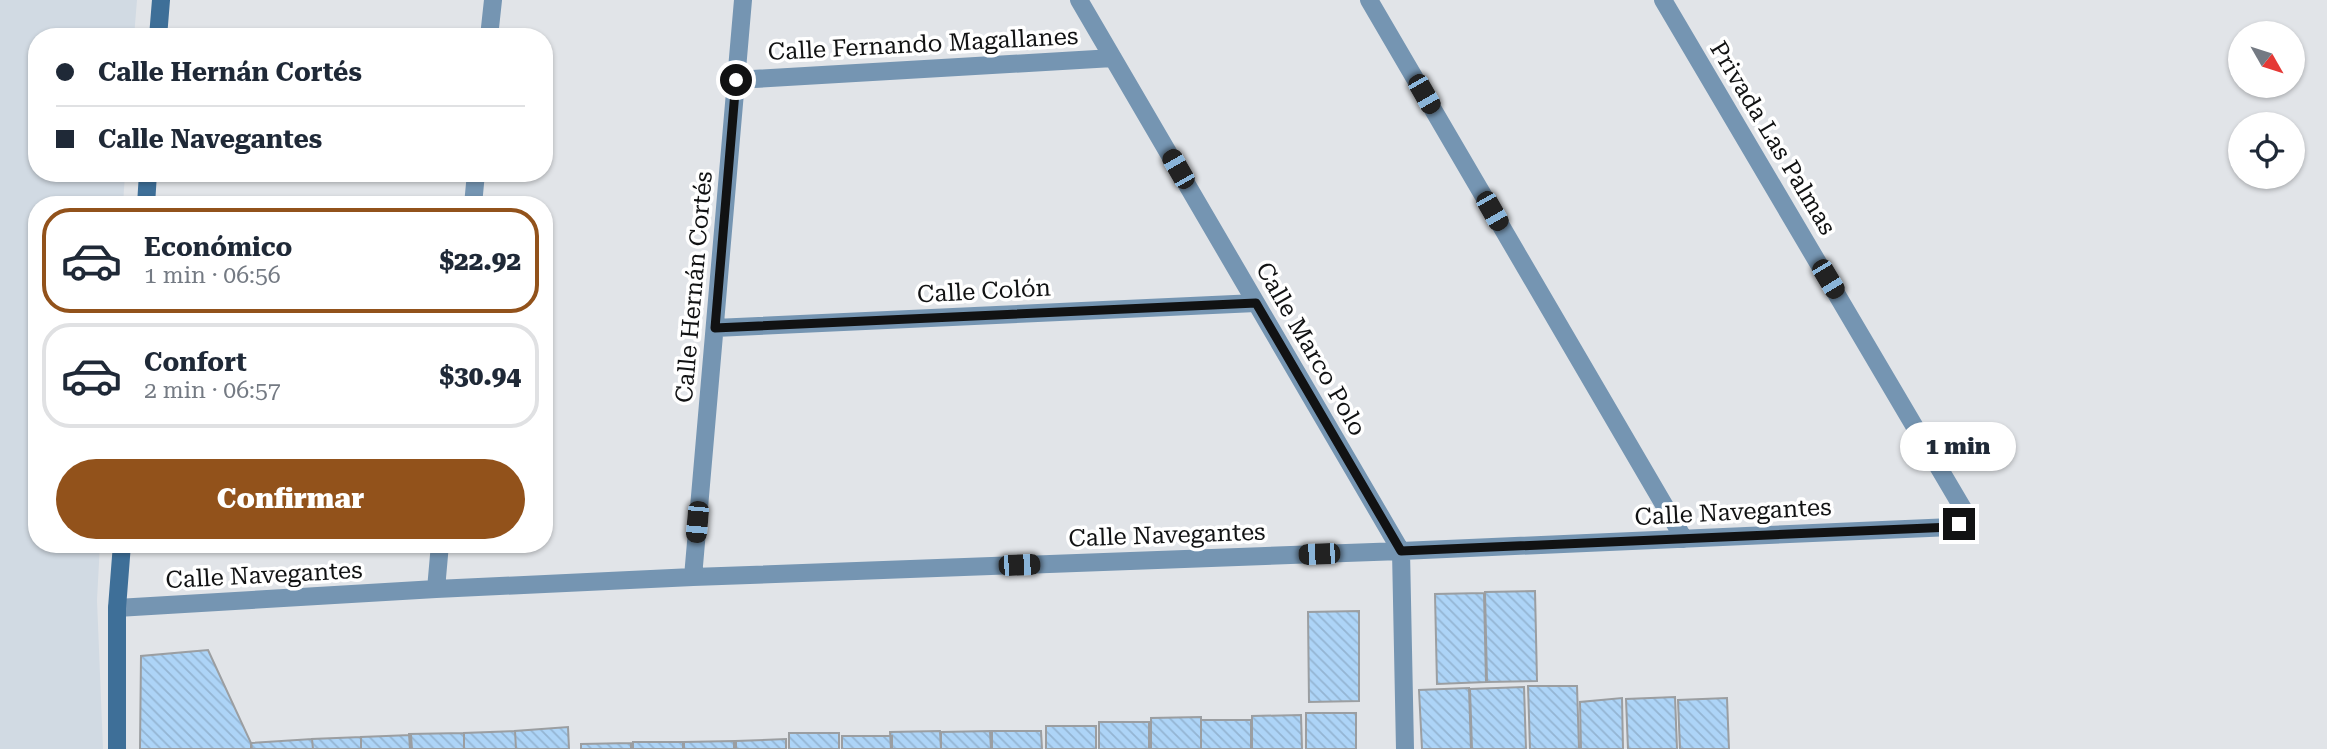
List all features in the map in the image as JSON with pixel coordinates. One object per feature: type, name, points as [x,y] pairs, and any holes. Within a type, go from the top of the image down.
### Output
[{"type":"street","points":[[159,28],[161,0]]},
{"type":"street","points":[[490,28],[493,0]]},
{"type":"street","name":"Calle Hernán Cortés","points":[[692,577],[743,0]]},
{"type":"street","name":"Calle Marco Polo","points":[[1079,0],[1401,551],[1405,749]]},
{"type":"street","points":[[1369,0],[1684,539]]},
{"type":"street","name":"Privada Las Palmas","points":[[1663,0],[1965,512],[1964,519]]},
{"type":"street","name":"Calle Fernando Magallanes","points":[[736,80],[1113,58]]},
{"type":"street","name":"Calle Colón","points":[[715,328],[1256,303]]},
{"type":"street","name":"Calle Navegantes","points":[[117,608],[692,577],[1401,551],[1952,527],[1964,519]]},
{"type":"street","points":[[117,749],[117,608],[121,553]]},
{"type":"street","points":[[436,589],[439,553]]},
{"type":"shaded area","points":[[0,0],[137,0],[135,28],[28,28],[28,182],[124,182],[124,196],[28,196],[28,553],[100,553],[97,600],[103,749],[0,749]]},
{"type":"building","points":[[1535,591],[1537,681],[1487,682],[1485,592]]},
{"type":"building","points":[[1484,593],[1486,682],[1437,684],[1435,594]]},
{"type":"building","points":[[1359,611],[1359,701],[1309,702],[1308,612]]},
{"type":"building","points":[[208,650],[252,749],[140,749],[141,656]]},
{"type":"building","points":[[1528,686],[1577,686],[1579,749],[1530,749]]},
{"type":"building","points":[[1524,687],[1526,749],[1472,749],[1470,689]]},
{"type":"building","points":[[1469,688],[1471,749],[1422,749],[1419,690]]},
{"type":"building","points":[[1675,697],[1677,749],[1628,749],[1626,699]]},
{"type":"building","points":[[1622,698],[1623,749],[1581,749],[1580,702]]},
{"type":"building","points":[[1727,698],[1729,749],[1680,749],[1678,700]]},
{"type":"building","points":[[1306,713],[1356,713],[1356,749],[1306,749]]},
{"type":"building","points":[[1301,715],[1302,749],[1252,749],[1252,716]]},
{"type":"building","points":[[1201,717],[1201,749],[1151,749],[1151,718]]},
{"type":"building","points":[[1201,720],[1251,720],[1251,749],[1201,749]]},
{"type":"building","points":[[1099,722],[1149,722],[1149,749],[1099,749]]},
{"type":"building","points":[[1046,726],[1096,726],[1096,749],[1046,749]]},
{"type":"building","points":[[568,727],[569,749],[516,749],[515,731]]},
{"type":"building","points":[[515,731],[516,749],[464,749],[464,733]]},
{"type":"building","points":[[940,731],[941,749],[891,749],[890,732]]},
{"type":"building","points":[[990,731],[991,749],[941,749],[941,732]]},
{"type":"building","points":[[992,731],[1041,731],[1042,749],[992,749]]},
{"type":"building","points":[[464,733],[464,749],[410,749],[409,734]]},
{"type":"building","points":[[789,733],[839,733],[839,749],[789,749]]},
{"type":"building","points":[[411,735],[412,749],[361,749],[361,737]]},
{"type":"building","points":[[842,736],[892,736],[892,749],[842,749]]},
{"type":"building","points":[[361,737],[361,749],[313,749],[312,739]]},
{"type":"building","points":[[312,739],[313,749],[251,749],[251,743]]},
{"type":"building","points":[[786,739],[786,749],[736,749],[736,741]]},
{"type":"building","points":[[734,741],[734,749],[684,749],[684,742]]},
{"type":"building","points":[[633,742],[683,742],[683,749],[633,749]]},
{"type":"building","points":[[631,743],[631,749],[581,749],[581,744]]},
{"type":"route","points":[[736,80],[715,328],[1256,303],[1401,551],[1952,527],[1959,524]]}]
